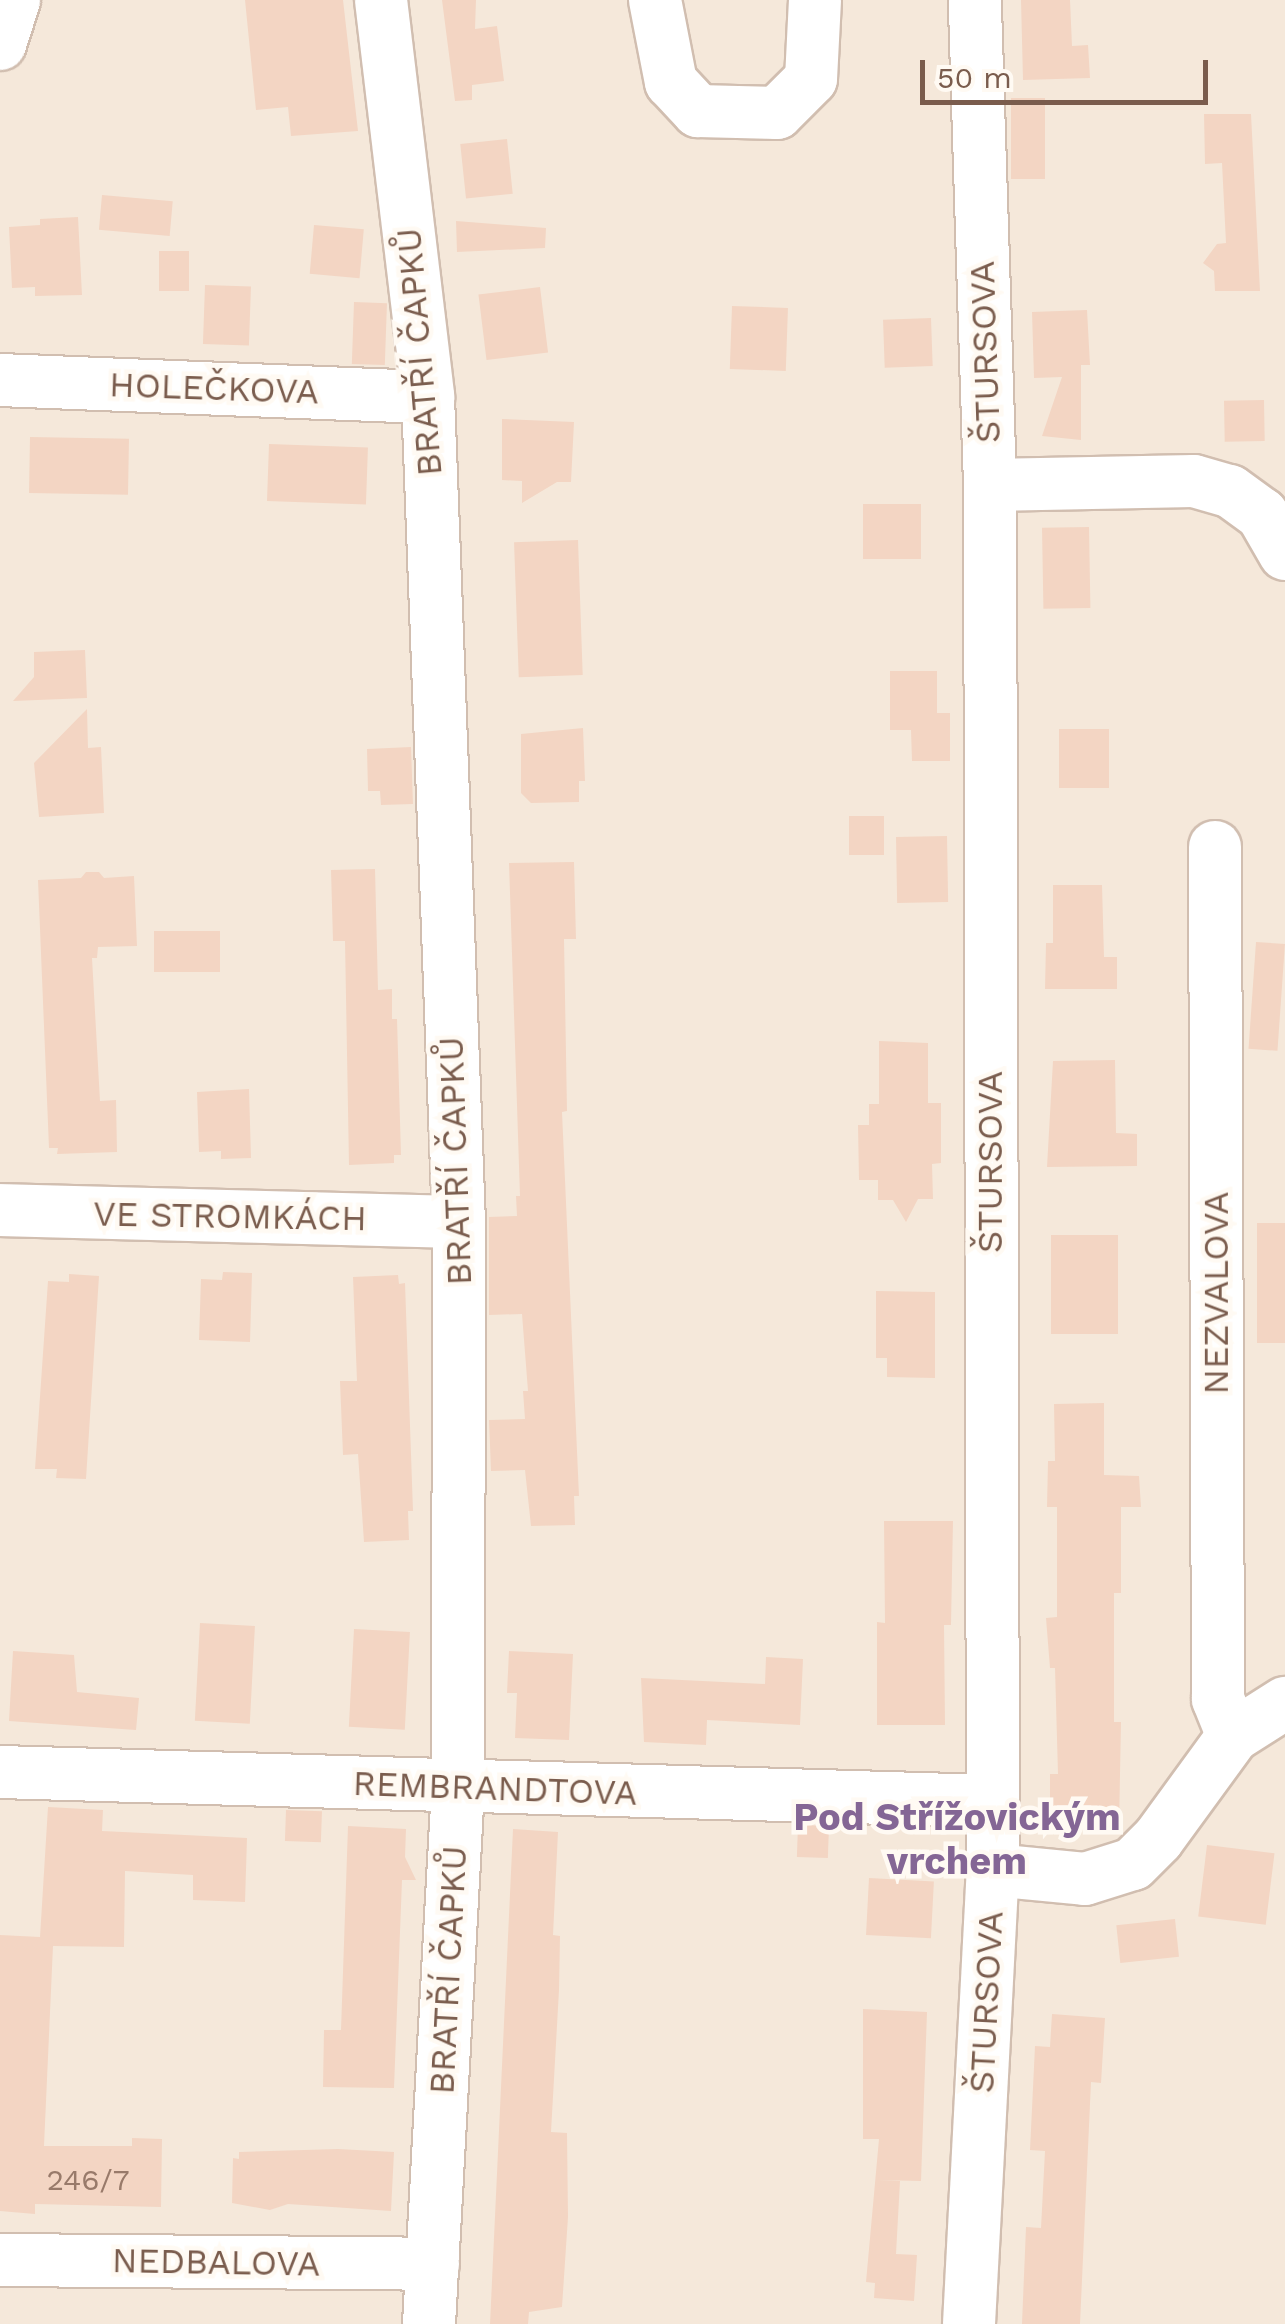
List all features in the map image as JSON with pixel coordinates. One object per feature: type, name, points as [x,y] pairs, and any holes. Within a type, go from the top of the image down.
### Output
[{"type":"street","points":[[0,44],[14,0]]},
{"type":"street","name":"BRATŘÍ ČAPKŮ","points":[[381,0],[428,397],[459,1222],[458,1787],[429,2324]]},
{"type":"street","points":[[655,0],[671,82],[698,110],[777,113],[811,80],[814,0]]},
{"type":"street","name":"ŠTURSOVA","points":[[969,2324],[993,1870],[990,484],[976,0]]},
{"type":"street","name":"HOLEČKOVA","points":[[0,380],[428,397]]},
{"type":"street","points":[[990,484],[1194,481],[1230,490],[1262,514],[1285,554]]},
{"type":"street","name":"NEZVALOVA","points":[[1215,847],[1218,1699],[1233,1736]]},
{"type":"street","name":"VE STROMKÁCH","points":[[0,1210],[459,1222]]},
{"type":"street","points":[[993,1870],[1085,1879],[1132,1864],[1158,1840],[1233,1736],[1285,1703]]},
{"type":"street","name":"REMBRANDTOVA","points":[[0,1772],[991,1800]]},
{"type":"street","name":"NEDBALOVA","points":[[0,2260],[432,2264]]},
{"type":"shaded area","points":[[0,0],[1285,0],[1285,2324],[0,2324]]},
{"type":"building","points":[[245,0],[343,0],[358,131],[291,136],[288,107],[256,110]]},
{"type":"building","points":[[442,0],[476,0],[475,29],[497,26],[504,81],[472,85],[472,100],[455,101]]},
{"type":"building","points":[[1021,0],[1070,0],[1072,46],[1088,45],[1090,78],[1023,80]]},
{"type":"building","points":[[1011,98],[1045,98],[1045,179],[1011,179]]},
{"type":"building","points":[[1204,114],[1251,114],[1260,291],[1215,291],[1214,271],[1203,263],[1217,244],[1226,243],[1222,163],[1205,164]]},
{"type":"building","points":[[507,139],[513,194],[466,199],[460,144]]},
{"type":"building","points":[[102,195],[173,201],[170,236],[99,230]]},
{"type":"building","points":[[78,217],[82,295],[35,296],[35,287],[12,288],[9,227],[40,225],[40,219]]},
{"type":"building","points":[[456,221],[546,228],[545,248],[457,252]]},
{"type":"building","points":[[314,225],[364,229],[360,278],[310,274]]},
{"type":"building","points":[[159,251],[189,251],[189,291],[159,291]]},
{"type":"building","points":[[205,285],[251,287],[249,346],[203,344]]},
{"type":"building","points":[[540,287],[548,353],[487,360],[478,295]]},
{"type":"building","points":[[354,302],[387,303],[385,365],[352,364]]},
{"type":"building","points":[[732,306],[788,308],[786,371],[730,369]]},
{"type":"building","points":[[1087,310],[1090,365],[1081,365],[1081,440],[1042,436],[1062,377],[1034,378],[1032,312]]},
{"type":"building","points":[[931,318],[933,366],[885,368],[883,320]]},
{"type":"building","points":[[1264,400],[1265,441],[1225,442],[1224,401]]},
{"type":"building","points":[[502,419],[574,422],[571,482],[557,482],[522,503],[522,481],[502,480]]},
{"type":"building","points":[[30,437],[129,439],[128,495],[29,493]]},
{"type":"building","points":[[269,444],[368,447],[366,504],[267,501]]},
{"type":"building","points":[[863,504],[921,504],[921,559],[863,559]]},
{"type":"building","points":[[1089,527],[1090,608],[1043,609],[1042,528]]},
{"type":"building","points":[[578,540],[583,675],[519,677],[514,542]]},
{"type":"building","points":[[85,650],[87,698],[13,701],[34,677],[34,652]]},
{"type":"building","points":[[890,671],[937,671],[937,713],[950,713],[950,761],[912,761],[911,730],[890,730]]},
{"type":"building","points":[[87,709],[88,748],[101,747],[104,813],[39,817],[34,763]]},
{"type":"building","points":[[583,728],[585,781],[579,781],[579,802],[531,803],[521,793],[521,734]]},
{"type":"building","points":[[1059,729],[1109,729],[1109,788],[1059,788]]},
{"type":"building","points":[[411,747],[413,804],[381,805],[380,791],[368,791],[367,749]]},
{"type":"building","points":[[849,816],[884,816],[884,855],[849,855]]},
{"type":"building","points":[[947,836],[948,902],[897,903],[896,837]]},
{"type":"building","points":[[574,862],[576,939],[564,939],[567,1111],[562,1112],[579,1496],[574,1496],[575,1525],[531,1526],[525,1470],[491,1471],[489,1420],[525,1419],[523,1391],[528,1391],[522,1314],[489,1315],[489,1217],[517,1216],[516,1196],[520,1196],[509,863]]},
{"type":"building","points":[[375,869],[378,990],[392,989],[392,1019],[397,1019],[401,1155],[394,1155],[394,1163],[349,1165],[345,941],[333,941],[331,870]]},
{"type":"building","points":[[86,872],[99,872],[104,878],[134,876],[137,946],[98,947],[97,958],[92,958],[100,1101],[116,1100],[117,1152],[57,1154],[58,1148],[49,1148],[38,880],[81,878]]},
{"type":"building","points":[[1053,885],[1102,885],[1104,957],[1117,957],[1117,989],[1045,989],[1046,943],[1053,943]]},
{"type":"building","points":[[154,931],[220,931],[220,972],[154,972]]},
{"type":"building","points":[[1256,942],[1285,944],[1277,1051],[1249,1049]]},
{"type":"building","points":[[879,1041],[928,1043],[928,1103],[941,1103],[941,1163],[932,1164],[933,1199],[918,1199],[906,1222],[893,1200],[878,1200],[878,1180],[859,1180],[858,1125],[869,1125],[869,1104],[879,1104]]},
{"type":"building","points":[[1115,1060],[1116,1133],[1137,1134],[1137,1166],[1047,1167],[1053,1061]]},
{"type":"building","points":[[249,1089],[251,1158],[221,1159],[221,1151],[199,1152],[197,1092]]},
{"type":"building","points":[[1257,1223],[1285,1223],[1285,1343],[1257,1343]]},
{"type":"building","points":[[1051,1235],[1118,1235],[1118,1334],[1051,1334]]},
{"type":"building","points":[[223,1272],[252,1273],[250,1342],[199,1340],[201,1279],[222,1280]]},
{"type":"building","points":[[69,1274],[99,1276],[86,1479],[56,1478],[57,1469],[35,1469],[48,1281],[69,1282]]},
{"type":"building","points":[[398,1275],[399,1284],[405,1283],[413,1511],[408,1511],[409,1540],[364,1542],[358,1454],[343,1455],[340,1381],[357,1381],[353,1277]]},
{"type":"building","points":[[876,1291],[935,1292],[935,1378],[887,1377],[887,1358],[876,1358]]},
{"type":"building","points":[[1104,1403],[1104,1475],[1139,1476],[1141,1507],[1121,1507],[1121,1593],[1114,1593],[1114,1722],[1121,1722],[1119,1827],[1050,1828],[1050,1774],[1058,1774],[1055,1668],[1050,1668],[1046,1618],[1057,1617],[1057,1507],[1047,1507],[1048,1461],[1055,1461],[1054,1404]]},
{"type":"building","points":[[884,1521],[953,1521],[951,1625],[944,1625],[945,1725],[877,1725],[877,1622],[885,1623]]},
{"type":"building","points":[[200,1623],[255,1626],[250,1724],[195,1721]]},
{"type":"building","points":[[354,1629],[410,1632],[405,1730],[349,1727]]},
{"type":"building","points":[[13,1651],[74,1655],[77,1692],[139,1698],[136,1730],[9,1721]]},
{"type":"building","points":[[509,1651],[573,1654],[569,1740],[515,1738],[517,1693],[507,1693]]},
{"type":"building","points":[[766,1657],[803,1659],[800,1725],[707,1720],[706,1745],[644,1742],[641,1678],[765,1684]]},
{"type":"building","points":[[48,1807],[103,1810],[102,1831],[247,1838],[245,1902],[193,1900],[193,1875],[125,1871],[124,1947],[53,1946],[44,2146],[132,2146],[132,2138],[162,2139],[161,2207],[35,2204],[35,2214],[0,2211],[0,1935],[40,1937]]},
{"type":"building","points":[[286,1810],[322,1811],[321,1842],[285,1841]]},
{"type":"building","points":[[798,1825],[829,1826],[828,1858],[797,1857]]},
{"type":"building","points":[[348,1826],[406,1829],[405,1857],[416,1880],[402,1880],[394,2088],[323,2087],[324,2030],[341,2030]]},
{"type":"building","points":[[513,1829],[558,1832],[553,1935],[560,1936],[559,1990],[551,2132],[567,2133],[568,2217],[562,2307],[529,2312],[528,2324],[490,2324]]},
{"type":"building","points":[[1207,1845],[1274,1853],[1266,1925],[1198,1916]]},
{"type":"building","points":[[869,1878],[934,1881],[931,1938],[866,1935]]},
{"type":"building","points":[[1175,1919],[1179,1957],[1120,1963],[1116,1925]]},
{"type":"building","points":[[863,2009],[927,2012],[921,2181],[878,2180],[900,2181],[896,2254],[917,2255],[914,2301],[874,2298],[875,2283],[866,2282],[879,2139],[863,2139]]},
{"type":"building","points":[[1052,2014],[1105,2018],[1101,2083],[1091,2082],[1080,2324],[1022,2324],[1026,2227],[1041,2228],[1045,2151],[1030,2150],[1035,2046],[1050,2047]]},
{"type":"building","points":[[239,2152],[394,2152],[391,2211],[288,2204],[270,2210],[232,2203],[233,2158],[239,2159]]},
{"type":"district","name":"Pod Střížovickým vrchem","points":[[957,1840]]}]
